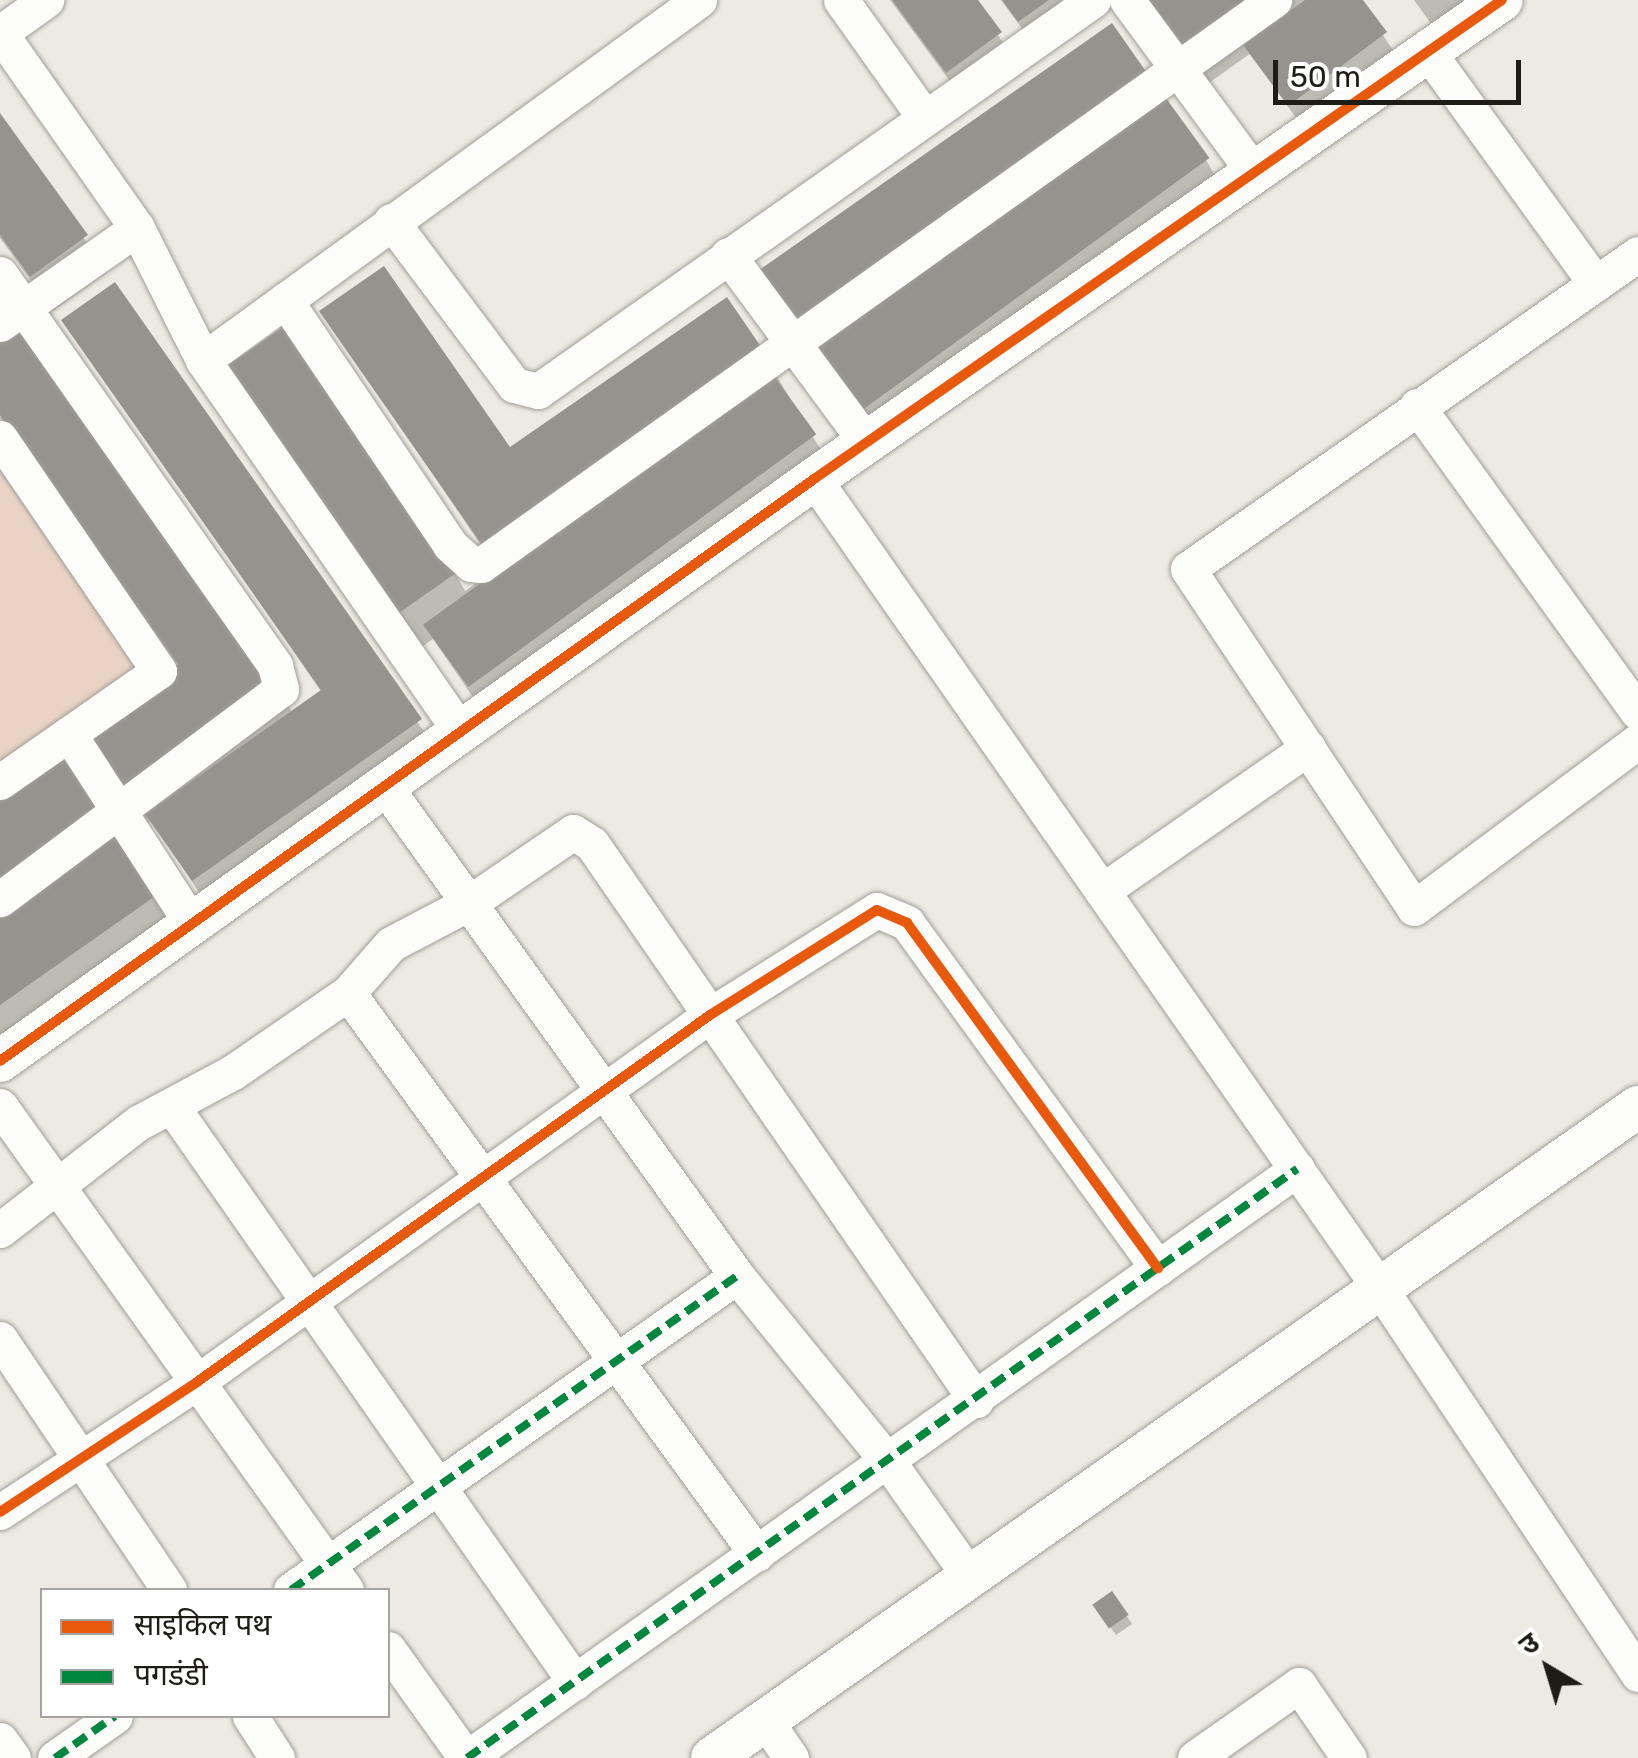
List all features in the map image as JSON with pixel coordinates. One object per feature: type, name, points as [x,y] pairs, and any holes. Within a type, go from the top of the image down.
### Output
[{"type":"street","points":[[46,0],[0,33],[136,228],[204,360],[460,732]]},
{"type":"street","points":[[204,360],[699,0]]},
{"type":"street","points":[[840,0],[925,118]]},
{"type":"street","points":[[391,222],[514,385],[526,393],[538,392],[1093,0]]},
{"type":"street","points":[[1127,0],[1254,172]]},
{"type":"street","points":[[285,300],[450,545],[471,564],[496,558],[792,341],[1274,0]]},
{"type":"street","points":[[0,1062],[866,442],[1502,0]]},
{"type":"street","points":[[1428,52],[1596,284]]},
{"type":"street","points":[[12,316],[136,228]]},
{"type":"street","points":[[1638,254],[1188,569],[1414,908],[1638,741]]},
{"type":"street","points":[[728,255],[866,442]]},
{"type":"street","points":[[0,274],[12,316],[281,679],[277,697],[0,899]]},
{"type":"street","points":[[1417,406],[1638,712]]},
{"type":"street","points":[[0,438],[159,671],[0,782]]},
{"type":"street","points":[[814,479],[1380,1287],[1638,1674]]},
{"type":"street","points":[[69,734],[192,924]]},
{"type":"street","points":[[1102,891],[1308,748]]},
{"type":"street","points":[[386,788],[737,1276],[889,1462],[968,1574]]},
{"type":"street","points":[[0,1230],[148,1117],[173,1108],[348,993],[391,944],[469,903],[556,838],[580,836],[710,1015],[976,1400]]},
{"type":"street","points":[[0,1512],[197,1382],[487,1179],[710,1015],[858,918],[877,910],[900,916],[1158,1269]]},
{"type":"street","points":[[348,993],[622,1362],[757,1554]]},
{"type":"street","points":[[0,1106],[337,1578]]},
{"type":"street","points":[[712,1758],[968,1574],[1638,1107]]},
{"type":"street","points":[[173,1108],[574,1682]]},
{"type":"street","points":[[390,1652],[466,1758],[889,1462],[1297,1169]]},
{"type":"street","points":[[300,1588],[337,1578],[438,1488],[622,1362],[737,1276]]},
{"type":"street","points":[[0,1339],[168,1588]]},
{"type":"street","points":[[1196,1758],[1299,1685],[1349,1758]]},
{"type":"street","points":[[56,1758],[112,1718]]},
{"type":"street","points":[[251,1718],[277,1758]]},
{"type":"street","points":[[766,1722],[791,1758]]},
{"type":"street","points":[[0,1740],[12,1758]]},
{"type":"shaded area","points":[[0,465],[136,669],[0,769]]},
{"type":"building","points":[[892,0],[978,0],[1002,32],[946,73]]},
{"type":"building","points":[[1002,0],[1049,0],[1018,22]]},
{"type":"building","points":[[1146,0],[1253,0],[1184,51]]},
{"type":"building","points":[[1305,0],[1363,0],[1387,32],[1288,106],[1243,45]]},
{"type":"building","points":[[1112,23],[1153,82],[799,330],[757,271]]},
{"type":"building","points":[[1163,94],[1209,158],[860,412],[814,348]]},
{"type":"building","points":[[0,113],[88,235],[30,277],[0,235]]},
{"type":"building","points":[[384,266],[510,447],[727,297],[768,357],[487,552],[319,311]]},
{"type":"building","points":[[115,282],[422,719],[192,881],[145,814],[321,690],[61,320]]},
{"type":"building","points":[[22,324],[277,680],[120,793],[79,736],[178,664],[0,415],[0,340]]},
{"type":"building","points":[[284,326],[457,573],[398,614],[225,367]]},
{"type":"building","points":[[771,372],[816,434],[468,687],[423,625]]},
{"type":"building","points":[[58,750],[102,812],[0,884],[0,790]]},
{"type":"building","points":[[120,832],[161,892],[0,1005],[0,916]]},
{"type":"building","points":[[1112,1591],[1129,1615],[1109,1629],[1092,1605]]},
{"type":"marked path","points":[[467,1758],[1297,1169]]},
{"type":"marked path","points":[[294,1588],[737,1276]]},
{"type":"marked path","points":[[55,1758],[112,1718]]},
{"type":"cycle path","points":[[0,1061],[814,479],[1502,0]]},
{"type":"cycle path","points":[[0,1512],[197,1382],[710,1015],[877,910],[907,923],[1158,1269]]}]
